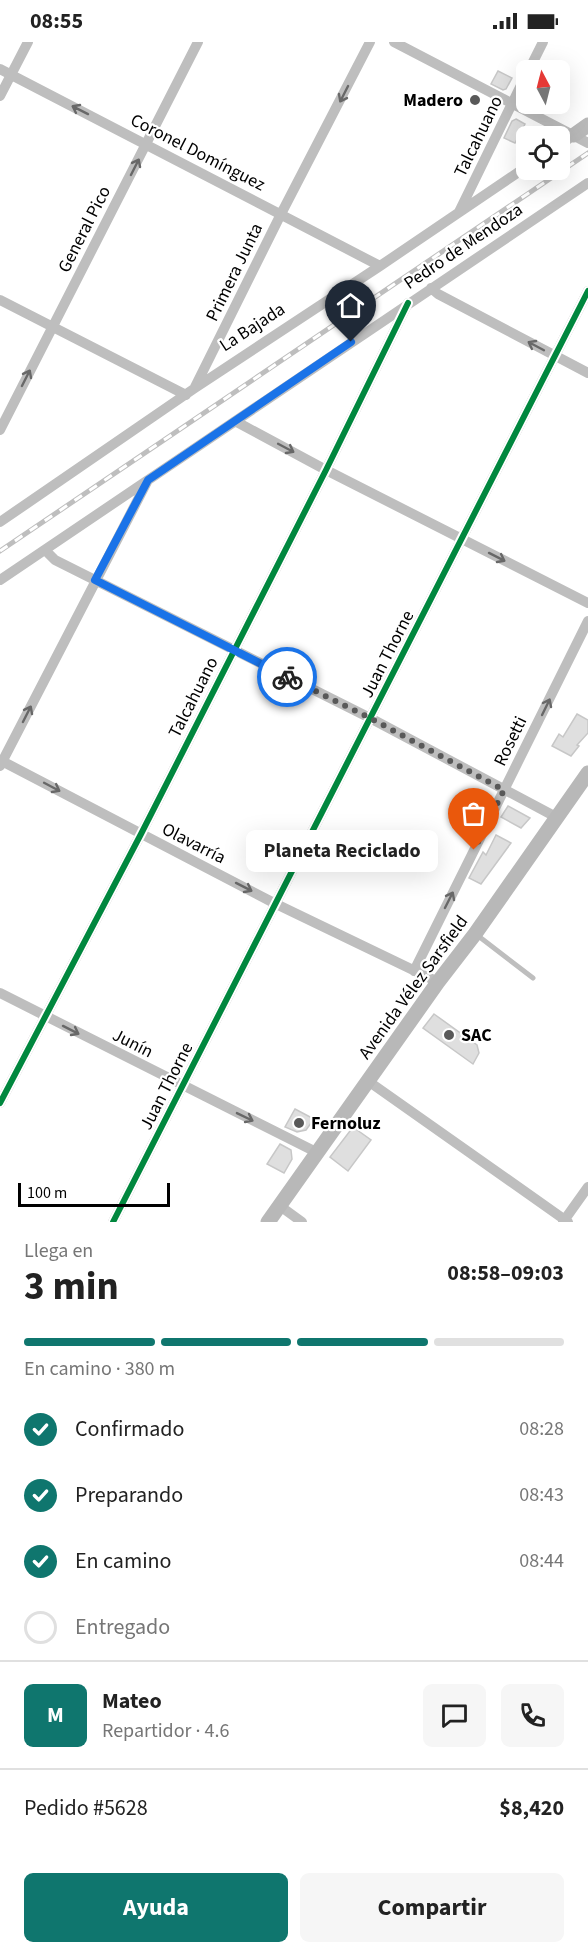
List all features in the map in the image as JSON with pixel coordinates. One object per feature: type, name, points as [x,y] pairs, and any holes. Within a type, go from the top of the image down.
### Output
[{"type":"main road","points":[[573,135],[588,125]]},
{"type":"main road","name":"Avenida Vélez Sarsfield","points":[[268,1222],[588,773]]},
{"type":"street","points":[[0,96],[28,42]]},
{"type":"street","name":"General Pico","points":[[0,430],[198,42]]},
{"type":"street","name":"Primera Junta","points":[[191,392],[370,42]]},
{"type":"street","points":[[394,42],[588,143]]},
{"type":"street","points":[[534,60],[543,42]]},
{"type":"street","name":"Coronel Domínguez","points":[[0,69],[380,266]]},
{"type":"street","name":"Talcahuano","points":[[459,212],[516,96]]},
{"type":"street","name":"La Bajada","points":[[0,522],[516,174]]},
{"type":"street","name":"Pedro de Mendoza","points":[[0,580],[588,183]]},
{"type":"street","points":[[431,288],[438,294],[588,373]]},
{"type":"street","name":"Juan Thorne","points":[[113,1222],[588,291]]},
{"type":"street","points":[[0,300],[191,392]]},
{"type":"street","name":"Talcahuano","points":[[0,1103],[141,834],[408,303]]},
{"type":"street","points":[[235,421],[326,470],[588,603]]},
{"type":"street","points":[[1,763],[148,480]]},
{"type":"street","points":[[45,550],[55,560],[370,718],[556,817]]},
{"type":"street","name":"Rosetti","points":[[414,971],[588,621]]},
{"type":"street","name":"Olavarría","points":[[1,763],[274,903],[438,982]]},
{"type":"street","name":"Junín","points":[[0,993],[316,1152]]},
{"type":"street","points":[[368,1081],[565,1221],[588,1187]]},
{"type":"street","points":[[280,1206],[302,1222]]},
{"type":"lane","points":[[475,934],[533,978]]},
{"type":"building","points":[[498,71],[512,78],[506,89],[503,90],[491,84]]},
{"type":"building","points":[[516,119],[525,124],[516,126],[515,143],[504,138],[512,121]]},
{"type":"building","points":[[577,714],[588,720],[588,733],[571,756],[552,746],[559,734],[563,737]]},
{"type":"building","points":[[508,806],[530,818],[521,828],[501,817]]},
{"type":"building","points":[[496,835],[511,843],[481,884],[469,878],[483,852],[486,855]]},
{"type":"building","name":"SAC","points":[[434,1014],[477,1045],[479,1053],[473,1064],[423,1028]]},
{"type":"building","name":"Fernoluz","points":[[295,1109],[314,1119],[306,1130],[297,1132],[285,1127]]},
{"type":"building","points":[[353,1127],[371,1140],[348,1171],[330,1157]]},
{"type":"building","points":[[280,1144],[291,1150],[292,1159],[284,1173],[267,1164]]},
{"type":"railway","points":[[0,551],[588,153]]},
{"type":"cycle path","points":[[113,1222],[588,291]]},
{"type":"cycle path","points":[[0,1103],[141,834],[408,303]]},
{"type":"way so far","points":[[287,677],[370,718],[504,790],[474,850]]},
{"type":"place","name":"Madero","points":[[475,100]]},
{"type":"place","name":"Planeta Reciclado","points":[[474,850]]},
{"type":"place","name":"SAC","points":[[449,1035]]},
{"type":"place","name":"Fernoluz","points":[[299,1123]]},
{"type":"route","points":[[287,677],[95,580],[148,480],[351,342]]}]
